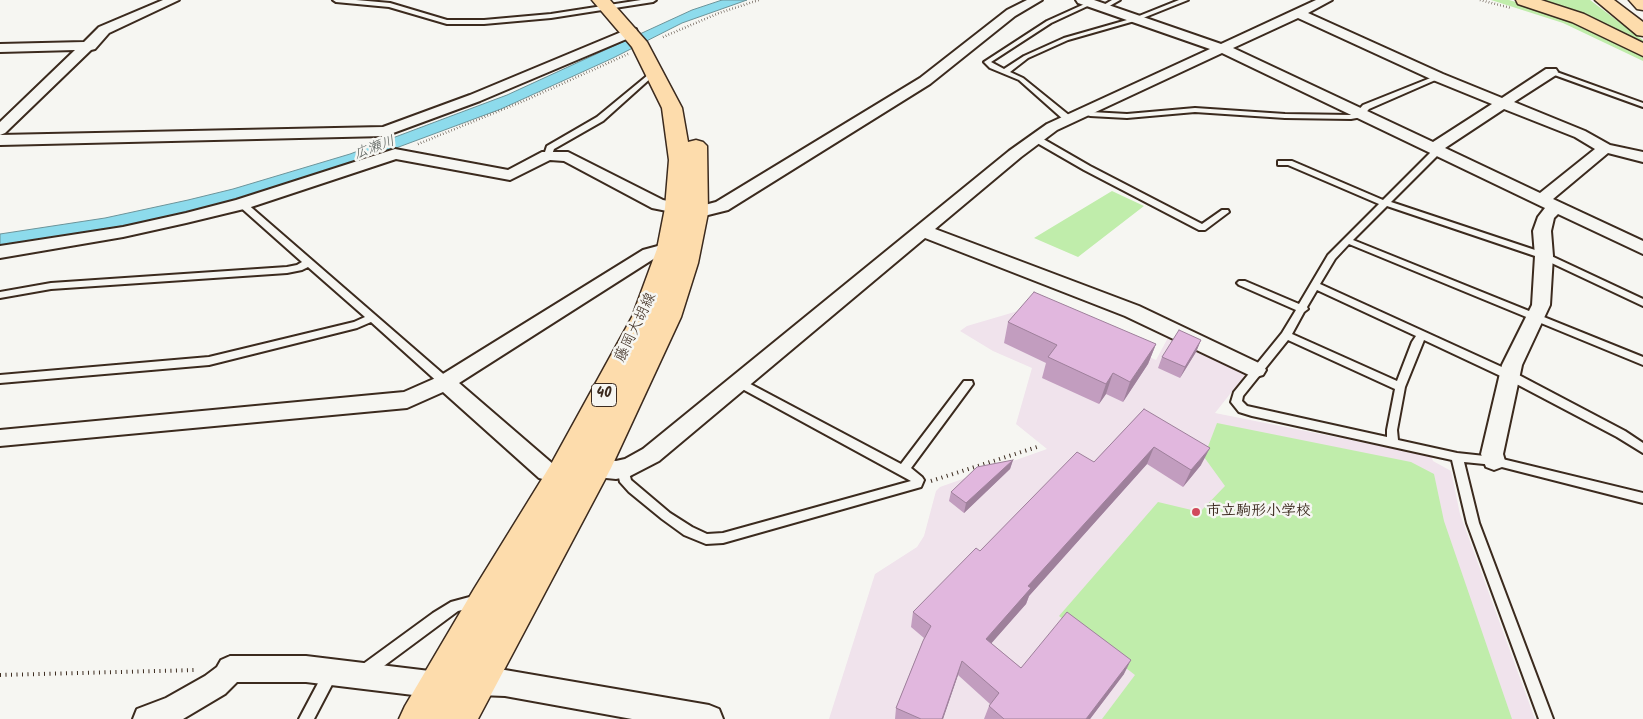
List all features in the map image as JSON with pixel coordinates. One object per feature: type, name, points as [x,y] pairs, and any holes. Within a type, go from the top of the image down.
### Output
[{"type":"main road","points":[[1524,0],[1578,18],[1643,50]]},
{"type":"main road","points":[[1603,0],[1643,31]]},
{"type":"main road","points":[[1622,0],[1643,17]]},
{"type":"main road","points":[[1637,0],[1643,5]]},
{"type":"main road","name":"藤岡大胡線","points":[[458,719],[479,682],[494,650],[609,468],[668,317],[686,263],[687,210],[672,108],[629,2]]},
{"type":"main road","name":"藤岡大胡線","points":[[418,719],[486,600],[561,475],[645,317],[669,249],[687,210],[698,160],[690,110],[672,70],[643,38],[603,4]]},
{"type":"street","points":[[0,130],[90,46],[97,35],[156,3],[173,0]]},
{"type":"street","points":[[0,252],[123,232],[242,204],[395,154],[510,175],[548,154],[576,160],[658,204],[687,210],[722,206],[925,81],[1011,13],[1036,0]]},
{"type":"street","points":[[446,382],[547,472],[561,475],[641,462],[1035,138],[1074,115],[1326,0]]},
{"type":"street","points":[[1086,2],[1221,48],[1643,248]]},
{"type":"street","points":[[1298,13],[1438,77],[1580,134],[1605,148],[1643,157]]},
{"type":"street","points":[[0,140],[385,131],[643,38]]},
{"type":"street","points":[[0,48],[90,46]]},
{"type":"street","points":[[1434,148],[1551,72]]},
{"type":"street","points":[[1494,461],[1492,454],[1512,365],[1541,305],[1544,256],[1542,231],[1549,202],[1605,148]]},
{"type":"street","points":[[923,232],[1132,311],[1256,370]]},
{"type":"street","points":[[0,438],[407,400],[446,382],[648,254],[669,249]]},
{"type":"street","points":[[147,719],[174,709],[215,685],[226,676],[230,669],[306,669],[438,685],[479,682],[505,683],[709,719]]},
{"type":"lane","points":[[336,0],[390,5],[447,22],[484,22],[551,16],[603,4],[653,0]]},
{"type":"lane","points":[[1104,8],[1117,0]]},
{"type":"lane","points":[[1005,72],[1026,57],[1058,42],[1136,19],[1185,0]]},
{"type":"lane","points":[[1086,2],[1049,22],[987,62],[1021,79],[1074,115],[1127,116],[1195,110],[1333,118],[1357,116],[1366,106],[1438,77]]},
{"type":"lane","points":[[1551,72],[1643,106]]},
{"type":"lane","points":[[548,154],[550,148],[600,119],[641,84],[657,74]]},
{"type":"lane","points":[[1035,138],[1087,168],[1202,228],[1225,212]]},
{"type":"lane","points":[[1434,148],[1434,154],[1331,257],[1303,309],[1286,335],[1256,370],[1236,399],[1238,406],[1243,409],[1457,457],[1494,461],[1643,498]]},
{"type":"lane","points":[[1281,163],[1289,163],[1353,191],[1544,256],[1643,303]]},
{"type":"lane","points":[[242,204],[307,263],[446,382]]},
{"type":"lane","points":[[1348,241],[1643,361]]},
{"type":"lane","points":[[0,295],[51,286],[287,270],[299,268],[307,263]]},
{"type":"lane","points":[[1242,283],[1303,309]]},
{"type":"lane","points":[[1316,286],[1511,376],[1621,434],[1643,450]]},
{"type":"lane","points":[[0,379],[209,361],[357,325],[372,318]]},
{"type":"lane","points":[[1286,335],[1400,387]]},
{"type":"lane","points":[[1393,443],[1392,430],[1400,387],[1417,342],[1422,335]]},
{"type":"lane","points":[[609,468],[681,526],[706,538],[723,538],[914,486],[918,480],[903,470],[739,382]]},
{"type":"lane","points":[[903,470],[968,384]]},
{"type":"lane","points":[[1457,457],[1473,523],[1546,719]]},
{"type":"lane","points":[[360,676],[367,668],[456,606],[472,601],[486,600]]},
{"type":"lane","points":[[306,719],[332,673]]},
{"type":"path","points":[[411,146],[526,100],[643,38],[759,0]]},
{"type":"path","points":[[918,480],[930,481],[1037,447]]},
{"type":"path","points":[[0,675],[230,669]]},
{"type":"shaded area","name":"市立駒形小学校","points":[[1029,304],[1156,360],[1170,334],[1242,368],[1245,375],[1215,413],[1431,456],[1433,461],[1451,471],[1460,514],[1535,719],[829,719],[875,574],[917,547],[924,536],[936,491],[940,487],[1047,449],[1016,424],[1032,368],[993,351],[960,331],[967,326],[1018,311]]},
{"type":"green space","points":[[1491,0],[1509,0],[1558,14],[1643,55],[1643,61],[1563,23]]},
{"type":"green space","points":[[1535,0],[1590,0],[1643,40],[1643,46]]},
{"type":"green space","points":[[1112,191],[1144,206],[1078,257],[1034,238]]},
{"type":"green space","points":[[1217,423],[1411,462],[1434,474],[1444,521],[1512,719],[1102,719],[1135,675],[1059,616],[1158,502],[1200,512],[1225,486],[1204,457]]},
{"type":"water","name":"広瀬川","points":[[722,0],[747,0],[682,23],[613,58],[501,109],[361,161],[252,196],[155,220],[66,236],[0,245],[0,234],[105,218],[188,200],[233,189],[350,154],[507,95],[692,10]]},
{"type":"building","points":[[1034,292],[1156,344],[1130,382],[1113,373],[1106,384],[1048,357],[1057,345],[1008,322]]},
{"type":"building","points":[[1179,330],[1201,340],[1185,367],[1162,357]]},
{"type":"building","points":[[1144,409],[1210,448],[1191,470],[1154,447],[1028,586],[1031,588],[986,639],[1021,668],[1067,612],[1131,660],[1086,719],[1004,719],[989,706],[999,693],[962,661],[942,719],[921,719],[896,708],[931,626],[913,612],[976,548],[980,551],[1077,452],[1094,462]]},
{"type":"building","points":[[1013,460],[966,503],[951,492],[977,467]]},
{"type":"place","name":"市立駒形小学校","points":[[1196,512]]}]
